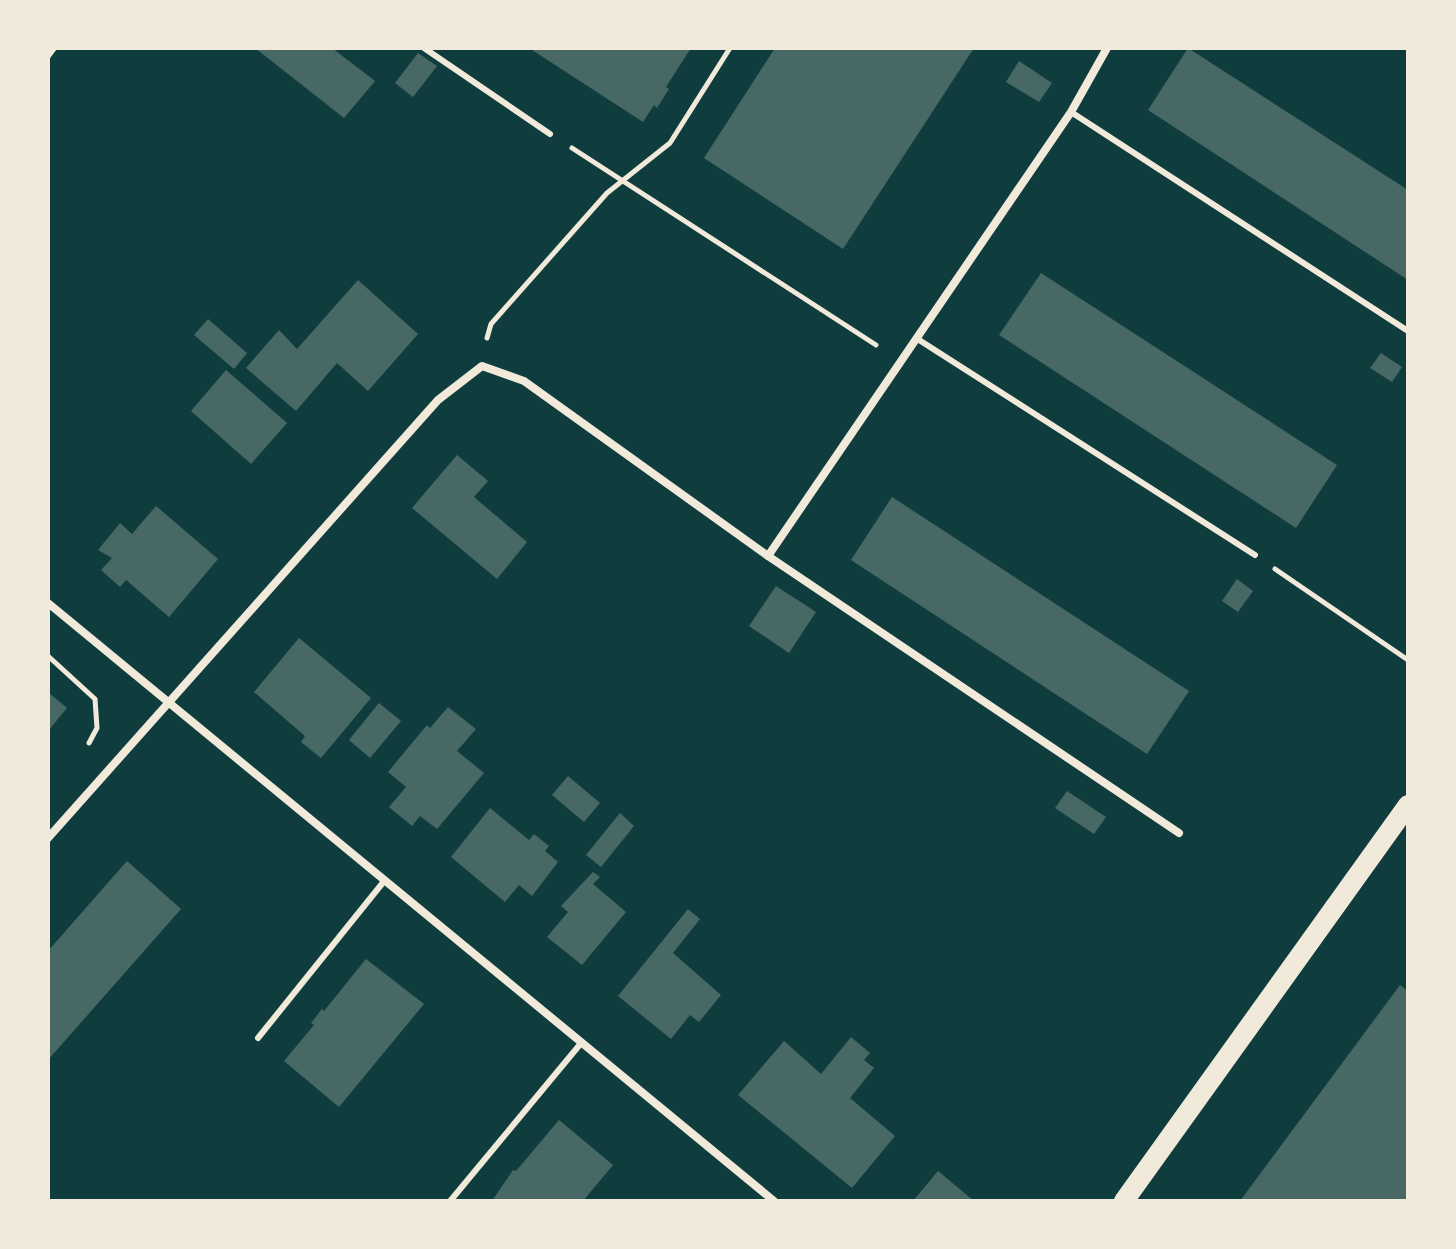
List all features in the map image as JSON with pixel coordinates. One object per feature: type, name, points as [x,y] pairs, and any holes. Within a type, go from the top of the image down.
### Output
[{"type":"main road","points":[[1124,1201],[1408,805]]},
{"type":"street","points":[[768,556],[1071,112],[1107,48]]},
{"type":"street","points":[[48,838],[438,400],[482,366],[524,381],[768,556],[1179,833]]},
{"type":"street","points":[[48,603],[774,1201]]},
{"type":"lane","points":[[48,56],[54,48]]},
{"type":"lane","points":[[424,48],[550,134]]},
{"type":"lane","points":[[1071,112],[1408,331]]},
{"type":"lane","points":[[916,338],[1255,555]]},
{"type":"lane","points":[[258,1038],[385,880]]},
{"type":"lane","points":[[451,1200],[582,1042]]},
{"type":"path","points":[[482,366],[491,324],[621,180],[670,143],[730,48]]},
{"type":"path","points":[[550,134],[900,361]]},
{"type":"path","points":[[1255,555],[1408,660]]},
{"type":"path","points":[[48,656],[95,699],[97,728],[80,756]]},
{"type":"building","points":[[255,48],[332,48],[375,81],[344,118]]},
{"type":"building","points":[[529,48],[691,48],[666,87],[669,89],[657,108],[654,105],[643,122]]},
{"type":"building","points":[[775,48],[974,48],[843,249],[704,158]]},
{"type":"building","points":[[1188,48],[1408,190],[1408,280],[1148,110]]},
{"type":"building","points":[[418,53],[437,66],[413,97],[395,83]]},
{"type":"building","points":[[1019,61],[1052,83],[1039,102],[1006,82]]},
{"type":"building","points":[[1041,273],[1337,465],[1296,528],[999,335]]},
{"type":"building","points":[[358,280],[418,334],[368,391],[337,363],[296,411],[246,368],[279,330],[297,349]]},
{"type":"building","points":[[208,319],[247,353],[234,369],[194,335]]},
{"type":"building","points":[[1381,353],[1402,367],[1392,382],[1370,368]]},
{"type":"building","points":[[226,370],[287,423],[251,464],[191,411]]},
{"type":"building","points":[[457,455],[488,481],[474,497],[527,542],[497,579],[412,508]]},
{"type":"building","points":[[892,497],[1189,691],[1147,754],[851,560]]},
{"type":"building","points":[[156,506],[218,559],[169,617],[126,580],[120,587],[101,570],[112,558],[98,550],[120,523],[132,534]]},
{"type":"building","points":[[1237,579],[1253,591],[1238,612],[1222,601]]},
{"type":"building","points":[[776,586],[816,612],[789,653],[749,626]]},
{"type":"building","points":[[299,638],[371,698],[321,758],[301,742],[305,736],[254,692]]},
{"type":"building","points":[[48,692],[67,708],[48,731]]},
{"type":"building","points":[[379,703],[401,721],[370,758],[349,740]]},
{"type":"building","points":[[448,707],[476,729],[457,751],[484,773],[437,829],[420,816],[412,826],[389,807],[406,787],[388,772],[427,725],[430,728]]},
{"type":"building","points":[[568,776],[600,803],[584,822],[552,795]]},
{"type":"building","points":[[1067,791],[1106,817],[1094,834],[1055,808]]},
{"type":"building","points":[[490,808],[529,840],[534,834],[549,846],[545,851],[558,862],[532,896],[519,885],[505,902],[451,857]]},
{"type":"building","points":[[620,813],[634,826],[601,867],[586,855]]},
{"type":"building","points":[[127,861],[181,909],[48,1060],[48,951]]},
{"type":"building","points":[[593,872],[600,877],[593,884],[626,912],[582,965],[547,937],[568,912],[561,906]]},
{"type":"building","points":[[688,909],[700,919],[673,953],[721,995],[699,1022],[690,1015],[671,1039],[618,996]]},
{"type":"building","points":[[366,959],[424,1004],[339,1107],[284,1061],[314,1025],[311,1023],[322,1009],[324,1011]]},
{"type":"building","points":[[1400,985],[1408,991],[1408,1201],[1240,1201]]},
{"type":"building","points":[[851,1037],[870,1053],[864,1060],[874,1068],[850,1098],[895,1136],[852,1188],[738,1095],[784,1041],[821,1074]]},
{"type":"building","points":[[559,1120],[613,1165],[583,1201],[492,1201],[513,1170],[516,1171]]},
{"type":"building","points":[[938,1171],[974,1201],[913,1201]]}]
